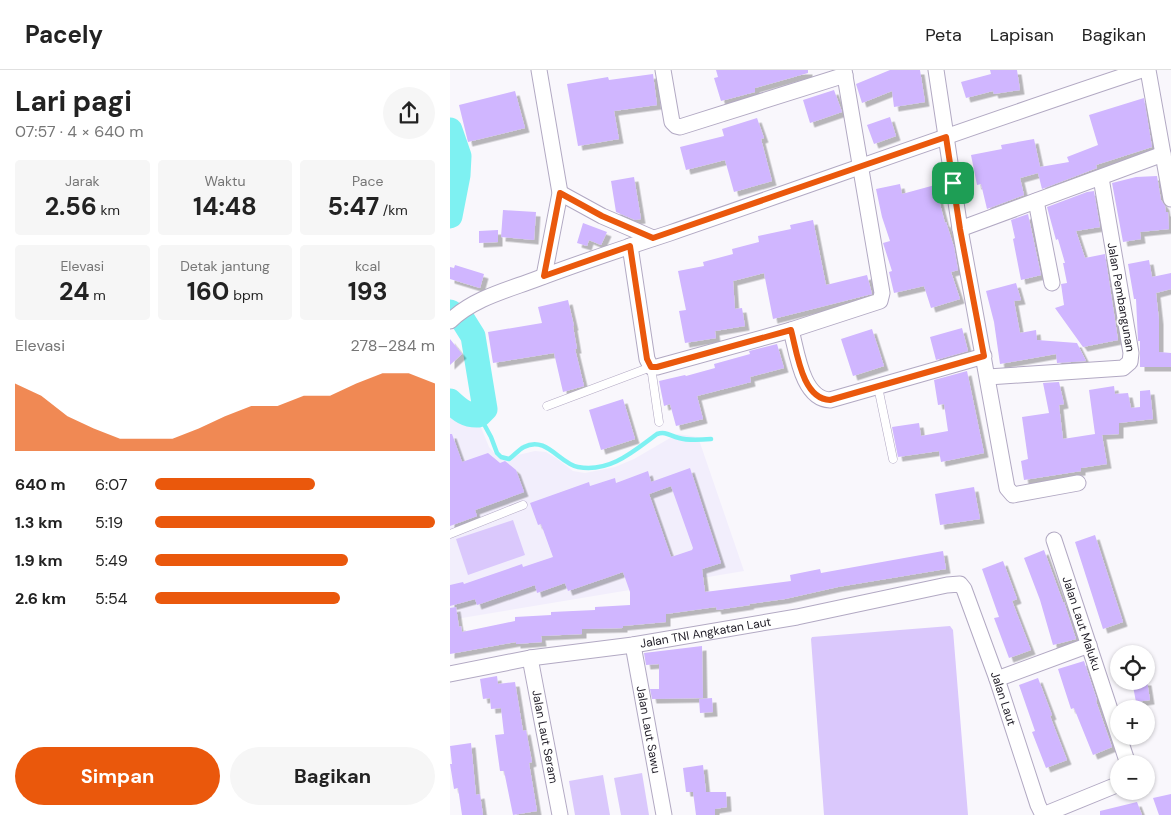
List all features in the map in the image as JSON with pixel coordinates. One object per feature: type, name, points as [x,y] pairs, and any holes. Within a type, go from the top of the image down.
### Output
[{"type":"street","points":[[540,70],[560,193],[544,276]]},
{"type":"street","points":[[630,246],[647,359],[651,367],[657,367],[791,330],[876,304],[882,298],[845,72],[680,128],[672,122],[663,70]]},
{"type":"street","points":[[936,70],[960,229],[1007,488],[1013,495],[1078,483]]},
{"type":"street","points":[[450,321],[462,310],[481,299],[544,276],[860,168],[1040,103],[1142,70]]},
{"type":"street","points":[[1148,70],[1171,199]]},
{"type":"street","points":[[960,229],[1163,154]]},
{"type":"street","name":"Jalan Pembangunan","points":[[988,377],[1123,368],[1130,362],[1131,353],[1101,178]]},
{"type":"street","points":[[560,193],[617,223],[653,238]]},
{"type":"street","points":[[1036,201],[1052,283]]},
{"type":"street","points":[[791,330],[805,381],[819,398],[830,400],[984,356]]},
{"type":"street","name":"Jalan Laut Maluku","points":[[1054,540],[1125,755]]},
{"type":"street","name":"Jalan TNI Angkatan Laut","points":[[450,674],[530,658],[632,645],[797,617],[947,585],[960,584]]},
{"type":"street","name":"Jalan Laut","points":[[960,584],[964,589],[997,679],[1038,805],[1043,815]]},
{"type":"street","name":"Jalan Laut Sawu","points":[[632,645],[664,815]]},
{"type":"street","points":[[997,679],[1089,645]]},
{"type":"street","name":"Jalan Laut Seram","points":[[530,658],[560,815]]},
{"type":"street","points":[[1043,815],[1110,788]]},
{"type":"lane","points":[[547,406],[651,367],[660,422]]},
{"type":"lane","points":[[878,387],[893,459]]},
{"type":"lane","points":[[450,534],[523,505]]},
{"type":"shaded area","points":[[450,410],[462,416],[478,420],[489,447],[500,459],[535,451],[546,452],[573,471],[585,473],[615,467],[634,459],[677,434],[698,437],[744,571],[450,620]]},
{"type":"shaded area","points":[[513,520],[525,555],[468,575],[456,539]]},
{"type":"shaded area","points":[[950,626],[953,630],[968,815],[824,815],[812,637]]},
{"type":"shaded area","points":[[642,773],[649,815],[621,815],[614,778]]},
{"type":"shaded area","points":[[603,775],[610,815],[575,815],[569,781]]},
{"type":"building","points":[[716,70],[808,70],[808,73],[755,88],[755,92],[721,101],[714,78],[718,77]]},
{"type":"building","points":[[890,70],[920,70],[925,102],[894,107],[892,91],[862,103],[856,84]]},
{"type":"building","points":[[990,70],[1017,70],[1020,90],[994,94],[993,91],[966,98],[961,82],[991,74]]},
{"type":"building","points":[[653,74],[657,105],[614,111],[619,139],[578,146],[567,84],[608,77],[609,80]]},
{"type":"building","points":[[834,90],[842,112],[810,123],[803,100]]},
{"type":"building","points":[[515,91],[525,128],[468,142],[459,105]]},
{"type":"building","points":[[1144,98],[1152,147],[1096,165],[1097,168],[1042,189],[1038,173],[1020,178],[1024,195],[987,209],[981,184],[977,185],[971,155],[1002,149],[1001,145],[1034,139],[1040,167],[1069,162],[1067,157],[1098,145],[1089,115]]},
{"type":"building","points":[[890,117],[896,136],[874,144],[867,125]]},
{"type":"building","points":[[757,118],[764,138],[761,139],[772,181],[734,192],[725,160],[686,170],[680,147],[724,136],[722,129]]},
{"type":"building","points":[[1157,176],[1161,200],[1166,212],[1168,212],[1169,229],[1140,232],[1141,239],[1123,242],[1112,183],[1136,177]]},
{"type":"building","points":[[634,177],[641,219],[635,220],[616,212],[611,181]]},
{"type":"building","points":[[900,184],[902,194],[935,185],[945,223],[954,247],[958,270],[951,272],[960,299],[931,308],[924,286],[894,293],[889,272],[892,271],[883,243],[890,241],[876,189]]},
{"type":"building","points":[[1094,191],[1100,227],[1076,231],[1085,258],[1105,254],[1118,340],[1083,347],[1055,308],[1064,305],[1061,284],[1067,283],[1063,263],[1065,263],[1058,239],[1056,240],[1047,207]]},
{"type":"building","points":[[503,210],[536,212],[534,240],[501,237]]},
{"type":"building","points":[[1028,214],[1041,275],[1021,280],[1011,220]]},
{"type":"building","points":[[813,220],[826,285],[867,275],[872,294],[773,319],[764,273],[733,281],[735,309],[742,308],[745,326],[715,331],[716,338],[685,343],[679,311],[686,310],[678,271],[704,266],[703,262],[733,254],[732,249],[759,242],[758,236],[791,229],[790,225]]},
{"type":"building","points":[[583,223],[607,232],[601,245],[589,240],[587,246],[577,243]]},
{"type":"building","points":[[498,230],[498,242],[479,243],[479,231]]},
{"type":"building","points":[[1149,260],[1152,277],[1171,273],[1171,289],[1156,293],[1159,320],[1159,352],[1171,353],[1171,367],[1140,367],[1140,341],[1138,341],[1136,299],[1134,299],[1128,264]]},
{"type":"building","points":[[455,265],[484,274],[480,288],[450,279],[450,267],[454,268]]},
{"type":"building","points":[[1016,283],[1021,300],[1014,301],[1020,333],[1036,330],[1037,340],[1077,343],[1086,361],[1057,363],[1056,354],[1000,364],[994,322],[986,291]]},
{"type":"building","points":[[568,300],[574,326],[577,349],[575,349],[584,386],[563,392],[554,353],[493,363],[488,332],[542,323],[538,307]]},
{"type":"building","points":[[962,328],[968,351],[936,360],[930,337]]},
{"type":"building","points":[[872,329],[884,366],[853,376],[841,339]]},
{"type":"building","points":[[450,339],[462,354],[450,365]]},
{"type":"building","points":[[777,344],[784,368],[750,377],[751,382],[697,396],[703,419],[676,426],[670,404],[664,406],[659,381],[715,368],[714,364],[750,354],[749,351]]},
{"type":"building","points":[[967,371],[984,453],[941,462],[939,451],[898,457],[892,427],[919,423],[921,436],[948,431],[944,404],[938,405],[934,380]]},
{"type":"building","points":[[1059,382],[1064,404],[1059,405],[1063,439],[1095,434],[1089,390],[1114,386],[1115,394],[1128,393],[1131,408],[1140,407],[1140,391],[1150,390],[1153,419],[1119,423],[1119,434],[1102,435],[1107,464],[1081,468],[1081,471],[1024,480],[1021,461],[1028,459],[1022,417],[1049,413],[1043,383]]},
{"type":"building","points":[[623,399],[635,439],[601,450],[589,410]]},
{"type":"building","points":[[450,434],[452,434],[462,462],[488,453],[500,463],[505,461],[516,470],[524,492],[475,510],[477,516],[450,526]]},
{"type":"building","points":[[690,468],[721,563],[702,569],[705,592],[791,581],[790,575],[820,569],[821,573],[943,551],[946,569],[838,587],[750,605],[717,610],[716,607],[666,614],[666,622],[623,626],[623,628],[582,629],[582,634],[541,636],[542,642],[516,644],[516,642],[450,654],[450,608],[456,607],[459,627],[461,626],[462,632],[515,621],[515,617],[551,615],[551,612],[595,610],[595,607],[630,605],[630,592],[623,572],[568,591],[565,583],[537,593],[535,585],[477,605],[475,599],[450,606],[450,585],[463,582],[464,584],[522,564],[523,567],[553,557],[541,524],[538,525],[530,503],[589,482],[590,486],[615,478],[616,483],[648,471],[651,482]],"holes":[[[671,486],[693,548],[671,557],[649,494]]]},
{"type":"building","points":[[974,487],[980,519],[940,525],[935,494]]},
{"type":"building","points":[[1095,535],[1123,622],[1103,629],[1075,542]]},
{"type":"building","points":[[1044,550],[1076,639],[1053,645],[1040,600],[1024,558]]},
{"type":"building","points":[[1003,561],[1017,599],[1012,601],[1031,650],[1009,658],[994,618],[999,617],[982,569]]},
{"type":"building","points":[[702,646],[703,698],[652,699],[650,689],[659,689],[659,664],[646,665],[644,653]]},
{"type":"building","points":[[1084,661],[1112,747],[1093,755],[1074,708],[1071,709],[1058,669]]},
{"type":"building","points":[[497,676],[498,684],[515,682],[523,731],[526,730],[532,762],[529,763],[537,811],[513,815],[504,771],[500,771],[495,735],[504,734],[501,708],[491,709],[490,698],[483,699],[480,679]]},
{"type":"building","points":[[1038,678],[1067,760],[1046,768],[1032,732],[1035,731],[1019,685]]},
{"type":"building","points":[[1134,690],[1148,690],[1150,700],[1136,700]]},
{"type":"building","points":[[712,698],[713,712],[700,713],[699,699]]},
{"type":"building","points":[[471,743],[476,795],[480,794],[483,815],[462,815],[458,788],[454,789],[450,764],[452,764],[450,746]]},
{"type":"building","points":[[703,765],[706,792],[726,792],[727,807],[715,809],[715,815],[696,815],[693,792],[686,792],[683,768]]},
{"type":"building","points":[[1171,794],[1171,815],[1159,815],[1154,800],[1155,798]]},
{"type":"building","points":[[1137,802],[1142,815],[1100,815],[1100,811]]},
{"type":"waterway","points":[[450,130],[459,156],[458,175],[450,216]]},
{"type":"waterway","points":[[450,312],[463,320],[473,336],[485,409],[479,415],[470,414],[460,410],[450,401]]},
{"type":"waterway","points":[[479,415],[497,453],[501,457],[509,459],[524,447],[532,444],[546,447],[571,465],[578,467],[590,468],[611,464],[660,433],[666,433],[687,440],[711,439]]},
{"type":"route","points":[[946,137],[953,183],[984,356],[830,400],[819,398],[808,387],[791,330],[657,367],[651,367],[647,359],[630,246],[544,276],[560,193],[602,216],[653,238],[946,137]]}]
